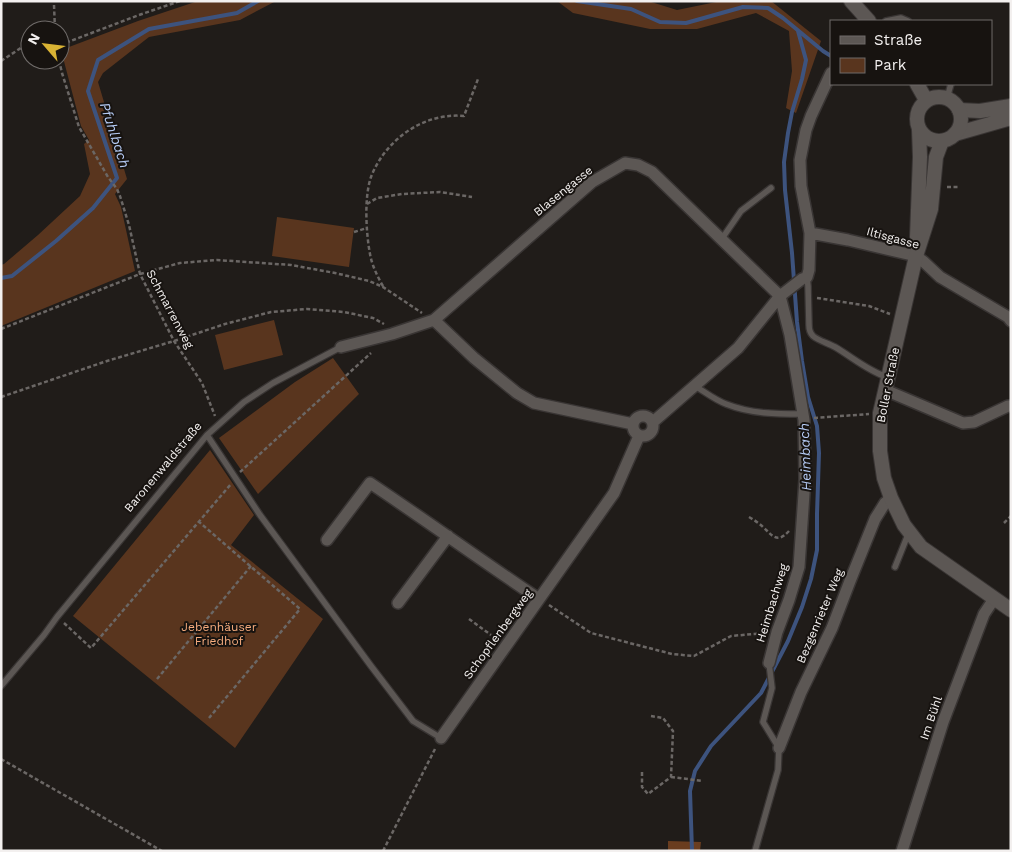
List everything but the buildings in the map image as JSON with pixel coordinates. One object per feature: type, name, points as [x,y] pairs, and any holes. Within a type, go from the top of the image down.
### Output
[{"type":"main road","points":[[851,1],[865,20]]},
{"type":"main road","points":[[918,85],[926,100]]},
{"type":"main road","points":[[933,97],[947,98],[959,110],[961,123],[959,129],[949,139],[935,141],[929,139],[919,130],[916,117],[918,110],[926,100],[933,97]]},
{"type":"main road","points":[[959,110],[980,111],[1011,106]]},
{"type":"main road","points":[[955,134],[1011,118]]},
{"type":"main road","name":"Boller Straße","points":[[916,256],[920,157],[919,130]]},
{"type":"main road","name":"Boller Straße","points":[[942,141],[936,157],[931,210],[916,256],[880,413],[880,451],[884,478],[891,498],[909,532],[922,547],[1011,610]]},
{"type":"street","points":[[652,422],[738,348],[782,294],[804,278],[809,270],[810,233],[801,186],[800,160],[806,130],[830,75]]},
{"type":"street","name":"Blasengasse","points":[[434,320],[592,182],[625,164],[638,165],[652,172],[721,240],[782,294]]},
{"type":"street","name":"Iltisgasse","points":[[810,233],[916,256],[940,277],[1000,312],[1011,321]]},
{"type":"street","name":"Heimbachweg","points":[[769,663],[798,567],[805,479],[804,420],[782,294]]},
{"type":"street","points":[[434,320],[474,358],[517,393],[534,403],[633,424]]},
{"type":"street","name":"Baronenwaldstraße","points":[[341,347],[399,332],[434,320]]},
{"type":"street","points":[[887,383],[963,423],[974,422],[1011,406]]},
{"type":"street","points":[[642,416],[652,422],[653,429],[649,434],[639,436],[634,431],[633,424],[636,419],[642,416]]},
{"type":"street","name":"Schopflenbergweg","points":[[441,738],[614,493],[639,436]]},
{"type":"street","points":[[327,540],[370,482],[539,599]]},
{"type":"street","name":"Bezgenrieter Weg","points":[[779,748],[801,692],[832,628],[875,519],[885,503],[891,498]]},
{"type":"street","points":[[398,603],[448,536]]},
{"type":"street","name":"Im Bühl","points":[[902,851],[943,722],[984,614],[994,599]]},
{"type":"lane","points":[[891,20],[902,18],[906,20]]},
{"type":"lane","points":[[947,98],[952,85]]},
{"type":"lane","points":[[721,240],[741,211],[771,188]]},
{"type":"lane","points":[[804,278],[808,297],[809,325],[812,334],[877,374],[887,383]]},
{"type":"lane","name":"Baronenwaldstraße","points":[[1,686],[207,434],[244,402],[273,383],[341,347]]},
{"type":"lane","points":[[696,386],[724,404],[746,410],[769,414],[803,414]]},
{"type":"lane","points":[[207,434],[260,515],[413,721],[441,738]]},
{"type":"lane","points":[[895,567],[909,532]]},
{"type":"lane","name":"Heimbachweg","points":[[769,663],[772,688],[763,722],[779,748]]},
{"type":"lane","points":[[755,851],[778,770],[779,748]]},
{"type":"path","points":[[70,41],[139,14],[180,1]]},
{"type":"path","points":[[54,6],[55,20]]},
{"type":"path","points":[[1,61],[20,49]]},
{"type":"path","name":"Schmarrenweg","points":[[62,70],[79,127],[117,189],[129,225],[140,274],[174,341],[202,383],[219,424]]},
{"type":"path","points":[[383,287],[370,255],[367,228],[370,179],[379,159],[410,128],[452,115],[464,116],[478,79]]},
{"type":"path","points":[[940,188],[958,187]]},
{"type":"path","points":[[367,204],[377,198],[402,194],[440,192],[472,197]]},
{"type":"path","points":[[354,232],[367,228]]},
{"type":"path","points":[[1,329],[140,274],[180,263],[218,260],[291,265],[369,281],[383,287],[434,320]]},
{"type":"path","points":[[808,297],[869,306],[902,319]]},
{"type":"path","points":[[1,397],[107,360],[270,312],[307,309],[344,312],[373,318],[399,332]]},
{"type":"path","points":[[57,617],[91,648],[241,470],[372,352]]},
{"type":"path","points":[[822,417],[863,414]]},
{"type":"path","points":[[1004,523],[1011,516]]},
{"type":"path","points":[[750,517],[774,537],[779,538],[802,521]]},
{"type":"path","points":[[198,521],[300,609],[209,718]]},
{"type":"path","points":[[157,679],[251,566]]},
{"type":"path","points":[[539,599],[591,633],[672,654],[694,656],[731,636],[777,632]]},
{"type":"path","points":[[468,619],[492,635]]},
{"type":"path","points":[[651,716],[663,718],[673,731],[671,777]]},
{"type":"path","points":[[383,851],[441,738]]},
{"type":"path","points":[[2,760],[162,851]]},
{"type":"path","points":[[642,772],[642,787],[648,794],[671,777],[703,781]]},
{"type":"green space","points":[[198,1],[276,1],[240,20],[149,37],[103,73],[98,82],[127,179],[115,194],[121,207],[135,271],[1,326],[1,265],[38,235],[80,196],[90,174],[84,144],[89,140],[81,126],[66,70],[70,70],[70,47]]},
{"type":"green space","points":[[557,1],[648,1],[677,10],[721,1],[771,1],[821,41],[796,113],[786,108],[792,71],[789,31],[756,13],[697,29],[650,29],[573,13]]},
{"type":"green space","points":[[277,217],[354,228],[349,267],[272,256]]},
{"type":"green space","points":[[274,320],[283,355],[224,370],[215,335]]},
{"type":"green space","points":[[333,358],[359,394],[258,494],[219,438],[295,382]]},
{"type":"green space","name":"Jebenhäuser Friedhof","points":[[210,450],[254,515],[231,545],[323,619],[235,748],[73,616]]},
{"type":"shaded area","points":[[668,841],[701,842],[700,851],[668,851]]},
{"type":"waterway","name":"Pfuhlbach","points":[[1,278],[12,276],[56,241],[93,208],[117,178],[88,91],[98,60],[149,29],[237,13],[258,1]]},
{"type":"waterway","name":"Pfuhlbach","points":[[577,1],[631,9],[660,22],[686,23],[743,7],[768,8],[830,55]]},
{"type":"waterway","name":"Heimbach","points":[[692,851],[690,791],[695,771],[711,746],[761,693],[788,641],[802,607],[811,579],[817,550],[819,453],[817,426],[808,397],[802,361],[785,190],[784,162],[788,133],[806,60],[798,31]]}]
